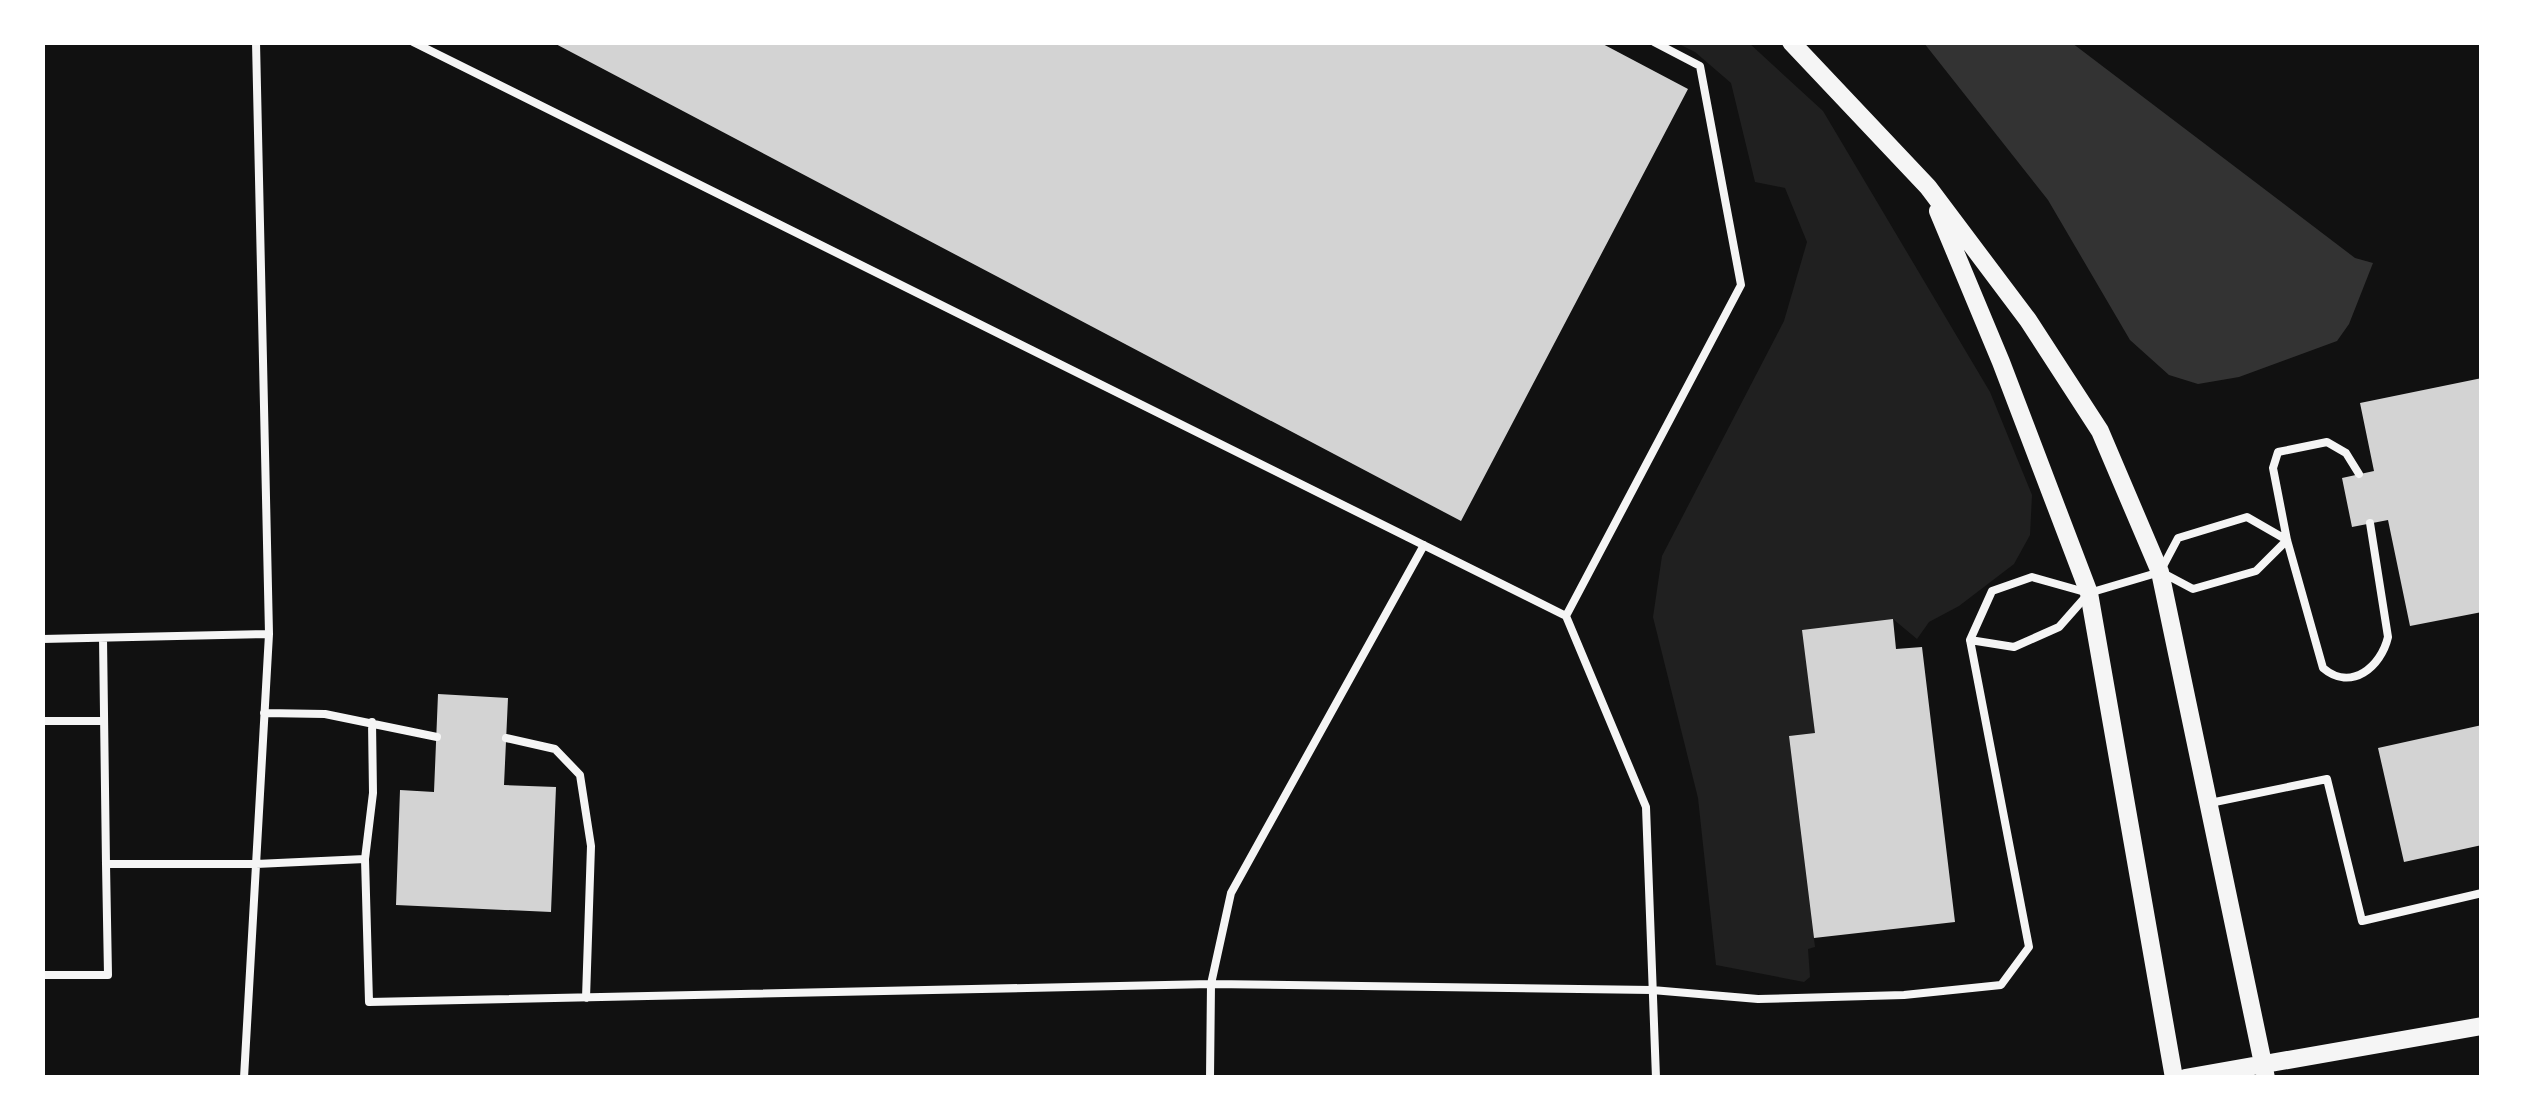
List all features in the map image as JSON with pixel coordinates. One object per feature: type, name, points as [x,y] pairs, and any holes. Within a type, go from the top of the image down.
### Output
[{"type":"street","points":[[1791,42],[1928,188],[2028,320],[2100,432],[2160,572],[2266,1071]]},
{"type":"street","points":[[1928,188],[2001,362],[2089,593],[2174,1078]]},
{"type":"street","points":[[2185,1078],[2266,1071],[2482,1026]]},
{"type":"lane","points":[[244,1078],[269,634],[256,42]]},
{"type":"lane","points":[[412,42],[1566,616],[1646,807],[1656,1078]]},
{"type":"lane","points":[[1566,616],[1740,284],[1700,66],[1654,42]]},
{"type":"lane","points":[[2358,474],[2346,453],[2327,442],[2278,452],[2272,468],[2287,540],[2323,668],[2346,679],[2372,669],[2384,654],[2388,636],[2370,523]]},
{"type":"lane","points":[[2160,572],[2178,538],[2247,517],[2287,540]]},
{"type":"lane","points":[[372,722],[372,793],[365,859],[369,1002],[1211,984],[1652,990],[1758,999],[1904,994],[2001,985],[2029,947],[1970,640],[1992,591],[2032,578],[2089,593],[2160,572],[2193,589],[2256,571],[2287,540]]},
{"type":"lane","points":[[1210,1078],[1211,984],[1231,893],[1424,546]]},
{"type":"lane","points":[[1970,640],[2014,647],[2059,628],[2089,593]]},
{"type":"lane","points":[[42,640],[269,634]]},
{"type":"lane","points":[[42,975],[108,974],[102,638]]},
{"type":"lane","points":[[264,712],[325,714],[436,737]]},
{"type":"lane","points":[[42,721],[104,721]]},
{"type":"lane","points":[[506,738],[554,749],[580,775],[591,846],[586,998]]},
{"type":"lane","points":[[2210,803],[2327,779],[2362,922],[2482,893]]},
{"type":"lane","points":[[106,864],[365,859]]},
{"type":"shaded area","points":[[1677,43],[1749,43],[1823,111],[1990,392],[2032,495],[2030,535],[2014,564],[1959,606],[1929,622],[1917,639],[1893,619],[1815,733],[1789,736],[1815,947],[1808,949],[1810,977],[1804,982],[1716,965],[1698,798],[1653,617],[1662,556],[1784,321],[1807,242],[1785,188],[1755,182],[1731,83],[1695,52]]},
{"type":"shaded area","points":[[1924,43],[2072,43],[2355,258],[2373,263],[2349,324],[2337,341],[2239,377],[2198,384],[2169,375],[2130,340],[2048,200]]},
{"type":"building","points":[[552,42],[1599,42],[1688,89],[1461,521]]},
{"type":"building","points":[[2482,378],[2482,612],[2410,626],[2388,520],[2352,527],[2342,478],[2374,471],[2360,403]]},
{"type":"building","points":[[1893,619],[1896,649],[1922,647],[1955,922],[1814,938],[1789,736],[1815,733],[1802,630]]},
{"type":"building","points":[[438,694],[508,698],[504,785],[556,787],[551,912],[396,905],[400,790],[434,792]]},
{"type":"building","points":[[2482,725],[2482,845],[2404,862],[2378,748]]}]
